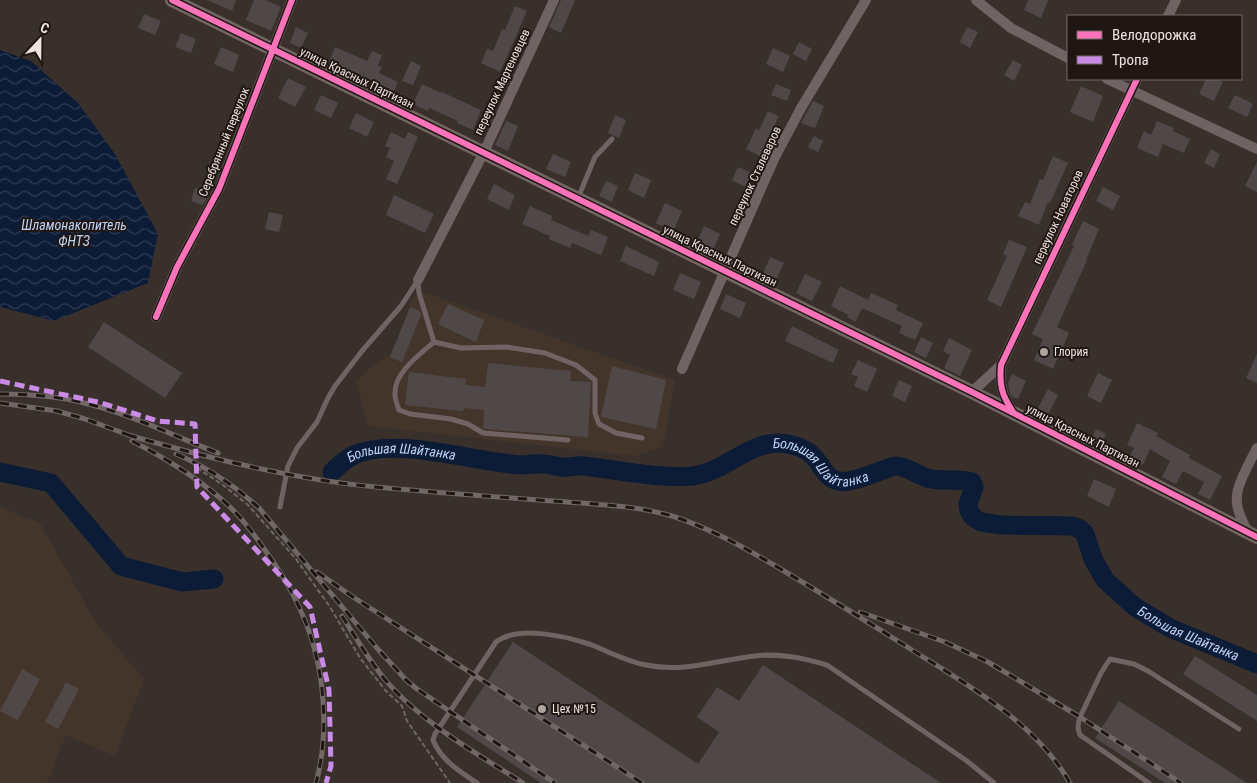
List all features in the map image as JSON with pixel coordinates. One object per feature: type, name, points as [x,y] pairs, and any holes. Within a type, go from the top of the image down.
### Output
[{"type":"street","name":"улица Красных Партизан","points":[[172,0],[1013,412],[1253,535]]},
{"type":"street","name":"Серебрянный переулок","points":[[156,317],[177,267],[219,189],[292,0]]},
{"type":"street","name":"переулок Мартеновцев","points":[[418,280],[484,152],[554,0]]},
{"type":"street","name":"переулок Сталеваров","points":[[682,369],[783,142],[801,108],[866,0]]},
{"type":"street","points":[[976,0],[1011,28],[1067,57]]},
{"type":"street","points":[[1168,15],[1176,0]]},
{"type":"street","points":[[1109,80],[1257,149]]},
{"type":"street","name":"переулок Новаторов","points":[[1001,365],[1136,80]]},
{"type":"street","points":[[972,392],[1001,365]]},
{"type":"street","points":[[1001,365],[999,381],[1004,397],[1013,412]]},
{"type":"street","points":[[1253,535],[1240,514],[1237,496],[1246,470],[1257,448]]},
{"type":"lane","points":[[578,199],[595,157],[612,139]]},
{"type":"lane","points":[[418,280],[419,293],[434,342]]},
{"type":"lane","points":[[280,507],[288,466],[294,453],[316,422],[335,386],[362,350],[401,306],[418,280]]},
{"type":"lane","points":[[434,342],[460,348],[508,347],[545,353],[576,365],[595,380],[595,413],[599,424],[616,433],[642,438]]},
{"type":"lane","points":[[434,342],[396,380],[394,395],[399,410],[410,414],[451,419],[468,424],[483,433],[568,440]]},
{"type":"lane","points":[[477,783],[453,766],[440,752],[433,740],[435,734],[496,642],[507,636],[527,633],[572,640],[607,651],[633,663],[659,668],[687,668],[739,658],[772,655],[808,660],[827,665],[967,761],[994,783]]},
{"type":"lane","points":[[1149,783],[1080,735],[1078,730],[1077,724],[1080,717],[1110,658],[1134,664],[1148,671],[1239,729]]},
{"type":"path","points":[[197,468],[223,485],[248,505],[296,559],[330,607],[360,658],[386,691],[402,706],[407,721],[450,783]]},
{"type":"shaded area","points":[[419,293],[426,293],[675,380],[663,447],[635,456],[368,426],[356,381],[370,368],[394,353],[412,298]]},
{"type":"shaded area","points":[[0,507],[40,523],[96,623],[144,679],[115,756],[66,735],[47,783],[0,783]]},
{"type":"water","name":"Шламонакопитель ФНТЗ","points":[[0,50],[31,61],[78,103],[115,154],[158,234],[148,283],[54,321],[0,307]]},
{"type":"building","points":[[207,0],[236,0],[232,11]]},
{"type":"building","points":[[254,0],[266,0],[281,7],[271,31],[246,20]]},
{"type":"building","points":[[561,0],[575,0],[561,33],[549,27]]},
{"type":"building","points":[[1028,0],[1048,0],[1041,18],[1024,10]]},
{"type":"building","points":[[515,6],[527,11],[500,72],[481,63],[487,49],[493,51],[502,29],[505,30]]},
{"type":"building","points":[[144,14],[161,21],[155,35],[138,28]]},
{"type":"building","points":[[296,27],[308,33],[301,48],[290,43]]},
{"type":"building","points":[[967,27],[978,32],[970,48],[960,42]]},
{"type":"building","points":[[181,33],[196,39],[191,53],[175,47]]},
{"type":"building","points":[[799,42],[812,49],[806,61],[793,54]]},
{"type":"building","points":[[221,47],[239,55],[233,72],[214,64]]},
{"type":"building","points":[[335,47],[367,61],[372,51],[382,55],[378,66],[382,67],[379,73],[398,82],[393,93],[329,62]]},
{"type":"building","points":[[773,48],[790,56],[783,72],[766,64]]},
{"type":"building","points":[[1013,60],[1022,65],[1014,81],[1004,75]]},
{"type":"building","points":[[411,61],[421,66],[413,85],[402,81]]},
{"type":"building","points":[[288,78],[306,87],[295,107],[278,98]]},
{"type":"building","points":[[1206,80],[1223,82],[1214,101],[1199,94]]},
{"type":"building","points":[[422,84],[481,110],[473,130],[429,108],[428,111],[413,104]]},
{"type":"building","points":[[776,84],[791,90],[787,101],[771,95]]},
{"type":"building","points":[[1081,86],[1103,96],[1093,122],[1070,112]]},
{"type":"building","points":[[321,95],[338,103],[331,118],[314,110]]},
{"type":"building","points":[[1235,95],[1253,104],[1247,117],[1228,108]]},
{"type":"building","points":[[813,101],[824,106],[815,128],[801,123]]},
{"type":"building","points":[[768,111],[779,116],[760,156],[746,149],[756,128],[759,130]]},
{"type":"building","points":[[356,113],[374,122],[367,137],[349,128]]},
{"type":"building","points":[[615,115],[626,120],[619,138],[608,133]]},
{"type":"building","points":[[506,121],[518,126],[508,151],[495,145]]},
{"type":"building","points":[[1157,121],[1174,128],[1173,131],[1190,139],[1184,153],[1163,144],[1158,157],[1137,148],[1144,131],[1151,135]]},
{"type":"building","points":[[391,132],[405,139],[408,132],[418,137],[397,184],[386,179],[394,161],[386,157],[390,148],[385,146]]},
{"type":"building","points":[[814,136],[823,141],[818,152],[808,147]]},
{"type":"building","points":[[1211,149],[1220,154],[1214,168],[1204,163]]},
{"type":"building","points":[[553,154],[571,162],[565,177],[546,169]]},
{"type":"building","points":[[1053,156],[1068,163],[1050,203],[1048,202],[1039,225],[1018,216],[1025,202],[1030,204],[1040,179],[1043,180]]},
{"type":"building","points":[[1257,162],[1257,192],[1245,186]]},
{"type":"building","points":[[738,167],[752,173],[745,187],[732,180]]},
{"type":"building","points":[[635,173],[651,180],[644,198],[628,190]]},
{"type":"building","points":[[606,181],[618,186],[612,202],[599,196]]},
{"type":"building","points":[[494,184],[515,195],[509,210],[487,199]]},
{"type":"building","points":[[1103,187],[1120,196],[1113,210],[1096,201]]},
{"type":"building","points":[[195,188],[210,192],[203,205],[191,201]]},
{"type":"building","points":[[394,195],[434,214],[425,233],[386,215]]},
{"type":"building","points":[[665,203],[682,211],[673,232],[656,223]]},
{"type":"building","points":[[530,206],[552,216],[551,220],[588,236],[591,230],[608,237],[601,255],[572,243],[570,248],[549,239],[550,236],[522,224]]},
{"type":"building","points":[[269,212],[283,215],[279,232],[265,229]]},
{"type":"building","points":[[1083,221],[1099,229],[1057,327],[1069,333],[1053,369],[1034,360],[1043,339],[1032,334],[1074,246],[1072,245]]},
{"type":"building","points":[[704,226],[720,234],[712,252],[696,244]]},
{"type":"building","points":[[1009,240],[1027,247],[1001,307],[987,300],[1007,256],[1003,254]]},
{"type":"building","points":[[626,246],[659,262],[654,276],[620,261]]},
{"type":"building","points":[[770,257],[784,263],[775,282],[762,276]]},
{"type":"building","points":[[680,273],[701,282],[694,299],[673,290]]},
{"type":"building","points":[[805,274],[822,282],[812,301],[796,293]]},
{"type":"building","points":[[840,286],[868,300],[871,293],[898,305],[896,310],[923,323],[915,340],[899,333],[902,326],[862,308],[855,322],[847,317],[848,315],[831,306]]},
{"type":"building","points":[[726,294],[746,303],[740,318],[720,309]]},
{"type":"building","points":[[448,304],[484,320],[476,342],[438,324]]},
{"type":"building","points":[[410,307],[420,311],[421,315],[402,362],[390,357]]},
{"type":"building","points":[[104,322],[182,373],[165,398],[88,347]]},
{"type":"building","points":[[792,326],[839,350],[833,363],[785,341]]},
{"type":"building","points":[[921,337],[933,343],[926,358],[914,352]]},
{"type":"building","points":[[949,338],[972,350],[960,376],[944,368],[950,355],[943,351]]},
{"type":"building","points":[[1257,354],[1257,383],[1246,378]]},
{"type":"building","points":[[858,360],[877,369],[867,392],[854,386],[858,377],[851,374]]},
{"type":"building","points":[[488,363],[571,371],[570,381],[591,382],[588,437],[484,429],[484,410],[464,408],[463,411],[405,405],[409,372],[466,379],[465,385],[485,387]]},
{"type":"building","points":[[612,366],[666,380],[656,429],[601,417]]},
{"type":"building","points":[[1098,373],[1112,380],[1101,403],[1087,396]]},
{"type":"building","points":[[1012,374],[1026,381],[1018,399],[1011,396],[1009,388],[1008,383]]},
{"type":"building","points":[[899,380],[912,386],[905,402],[892,396]]},
{"type":"building","points":[[1048,389],[1058,395],[1047,417],[1036,412]]},
{"type":"building","points":[[1137,423],[1158,433],[1156,436],[1190,455],[1189,458],[1222,476],[1210,500],[1198,494],[1204,482],[1183,471],[1176,484],[1162,477],[1170,461],[1150,449],[1143,465],[1129,458],[1134,448],[1127,445]]},
{"type":"building","points":[[1096,429],[1106,434],[1100,446],[1091,441]]},
{"type":"building","points":[[1094,479],[1116,489],[1109,507],[1087,496]]},
{"type":"building","name":"Цех №15","points":[[513,642],[698,764],[719,732],[697,717],[717,687],[739,701],[763,665],[941,783],[541,783],[457,727]]},
{"type":"building","points":[[1195,656],[1257,695],[1257,721],[1183,674]]},
{"type":"building","points":[[22,669],[40,679],[18,720],[0,711]]},
{"type":"building","points":[[66,682],[79,689],[58,729],[45,722]]},
{"type":"building","points":[[1119,701],[1247,783],[1165,783],[1095,738]]},
{"type":"waterway","name":"Большая Шайтанка","points":[[332,472],[356,454],[373,449],[393,448],[415,449],[521,465],[581,466],[680,477],[704,473],[756,448],[777,443],[796,446],[809,452],[829,477],[843,482],[900,466],[927,478],[972,482],[974,487],[968,504],[969,511],[973,517],[981,522],[1001,525],[1072,526],[1080,529],[1085,534],[1093,559],[1105,580],[1135,607],[1170,628],[1257,664]]},
{"type":"waterway","name":"Большая Шайтанка","points":[[0,472],[51,483],[121,566],[182,582],[214,579]]},
{"type":"railway","points":[[0,394],[44,396],[104,408],[218,453]]},
{"type":"railway","points":[[0,403],[57,411],[134,437]]},
{"type":"railway","points":[[128,435],[256,468],[321,480],[408,490],[643,509],[672,516],[700,526],[779,568],[978,692],[1020,724],[1039,742],[1056,761],[1070,783]]},
{"type":"railway","points":[[132,441],[183,470],[229,506],[240,517],[276,566],[298,605],[314,647],[322,693],[323,739],[316,783]]},
{"type":"railway","points":[[176,454],[220,477],[259,508],[406,680],[555,783]]},
{"type":"railway","points":[[317,572],[642,783]]},
{"type":"railway","points":[[860,612],[945,642],[988,662],[1080,717],[1181,783]]},
{"type":"railway","points":[[342,616],[363,650],[387,682],[418,712],[469,749],[523,783]]},
{"type":"marked path","points":[[0,381],[98,402],[158,421],[195,424],[197,487],[310,607],[329,690],[331,766],[326,783]]},
{"type":"cycle path","points":[[172,0],[972,392],[1257,537]]},
{"type":"cycle path","points":[[156,317],[177,267],[219,189],[292,0]]},
{"type":"cycle path","points":[[1013,412],[1002,390],[1000,379],[1001,365],[1137,80]]},
{"type":"place","name":"Глория","points":[[1044,352]]},
{"type":"place","name":"Цех №15","points":[[542,709]]}]
